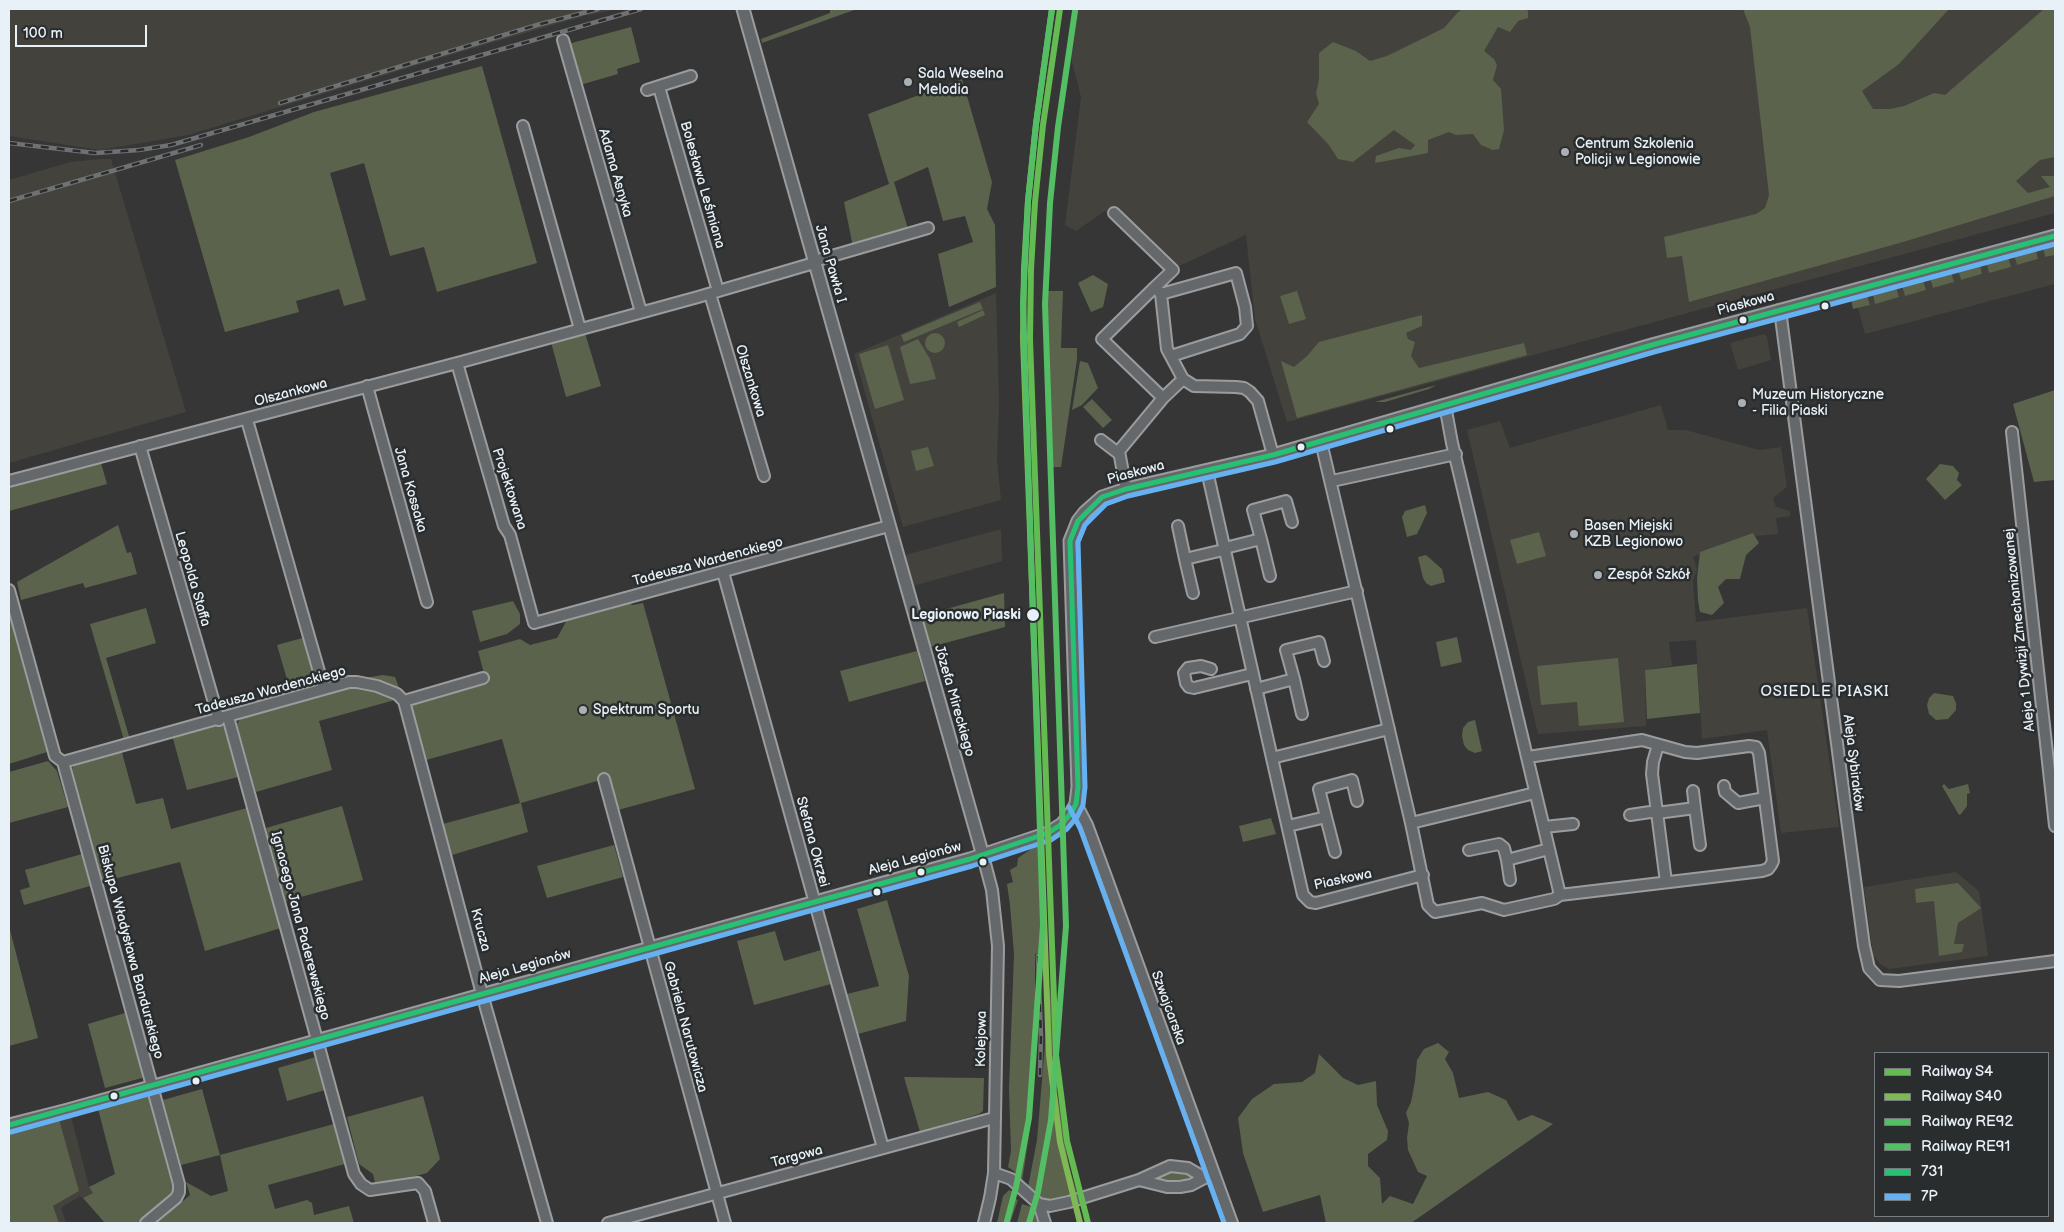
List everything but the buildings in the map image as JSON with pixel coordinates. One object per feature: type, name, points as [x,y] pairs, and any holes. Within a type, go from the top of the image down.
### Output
[{"type":"street","name":"Jana Pawła I","points":[[743,9],[890,526]]},
{"type":"street","name":"Adama Asnyka","points":[[563,40],[641,312]]},
{"type":"street","points":[[647,90],[690,76]]},
{"type":"street","name":"Bolesława Leśmiana","points":[[659,87],[714,292]]},
{"type":"street","points":[[523,126],[580,329]]},
{"type":"street","points":[[1114,214],[1173,270],[1158,291],[1102,339],[1163,398]]},
{"type":"street","name":"Olszankowa","points":[[9,481],[247,420],[580,329],[814,263],[821,259],[928,228]]},
{"type":"street","name":"Piaskowa","points":[[1076,804],[1078,754],[1070,541],[1078,521],[1102,497],[1126,489],[1321,442],[1780,310],[2055,236]]},
{"type":"street","points":[[1158,291],[1236,273],[1245,307],[1247,326],[1240,334],[1171,356]]},
{"type":"street","points":[[1158,291],[1166,343],[1183,379],[1194,386],[1236,386],[1250,392],[1258,401],[1273,455]]},
{"type":"street","name":"Olszankowa","points":[[714,292],[764,476]]},
{"type":"street","name":"Aleja Sybiraków","points":[[1780,310],[1864,946],[1869,968],[1880,980],[1899,981],[2055,961]]},
{"type":"street","name":"Projektowana","points":[[456,363],[504,526],[510,534],[534,623]]},
{"type":"street","points":[[1126,489],[1118,453],[1121,447],[1163,398],[1183,379]]},
{"type":"street","name":"Jana Kossaka","points":[[367,386],[427,602]]},
{"type":"street","points":[[1445,405],[1560,895]]},
{"type":"street","points":[[247,420],[324,689]]},
{"type":"street","name":"Aleja 1 Dywizji Zmechanizowanej","points":[[2012,432],[2055,826]]},
{"type":"street","points":[[1100,440],[1118,453]]},
{"type":"street","points":[[1321,442],[1332,481],[1411,823],[1427,894],[1426,900],[1431,910],[1435,912],[1482,903],[1504,910],[1512,909],[1554,899],[1560,895],[1762,872],[1768,869],[1773,861],[1759,753],[1756,747],[1749,746],[1697,753],[1685,752],[1642,740],[1528,757]]},
{"type":"street","name":"Leopolda Staffa","points":[[140,446],[223,718]]},
{"type":"street","points":[[1332,481],[1456,454]]},
{"type":"street","name":"Piaskowa","points":[[1207,471],[1252,674],[1302,890],[1306,899],[1316,903],[1422,875]]},
{"type":"street","points":[[1270,576],[1253,510],[1286,501],[1292,522]]},
{"type":"street","name":"Tadeusza Wardenckiego","points":[[534,623],[890,526]]},
{"type":"street","name":"Józefa Mireckiego","points":[[890,526],[983,856]]},
{"type":"street","points":[[1178,526],[1193,593]]},
{"type":"street","points":[[1186,559],[1261,539]]},
{"type":"street","name":"Stefana Okrzei","points":[[723,572],[883,1148]]},
{"type":"street","name":"Biskupa Władysława Bandurskiego","points":[[9,590],[55,756],[63,762],[180,1189],[176,1198],[146,1223]]},
{"type":"street","points":[[1155,637],[1357,591]]},
{"type":"street","points":[[1302,714],[1286,650],[1319,642],[1324,661]]},
{"type":"street","points":[[1211,669],[1200,666],[1188,668],[1184,673],[1186,683],[1189,687],[1194,688],[1252,674]]},
{"type":"street","points":[[404,701],[482,678]]},
{"type":"street","points":[[1256,689],[1294,679]]},
{"type":"street","name":"Tadeusza Wardenckiego","points":[[63,762],[324,689],[357,682],[377,686],[397,694],[404,701]]},
{"type":"street","name":"Krucza","points":[[404,701],[482,994],[547,1223]]},
{"type":"street","name":"Ignacego Jana Paderewskiego","points":[[223,718],[357,1180],[365,1188],[376,1190],[418,1182],[425,1191],[434,1223]]},
{"type":"street","points":[[1272,758],[1389,729]]},
{"type":"street","points":[[1658,745],[1652,768],[1666,882]]},
{"type":"street","name":"Gabriela Narutowicza","points":[[604,779],[725,1223]]},
{"type":"street","points":[[1335,852],[1319,789],[1352,780],[1357,801]]},
{"type":"street","points":[[1724,786],[1725,792],[1738,803],[1765,798]]},
{"type":"street","points":[[1693,791],[1700,845]]},
{"type":"street","points":[[1411,823],[1536,793]]},
{"type":"street","name":"Aleja Legionów","points":[[9,1125],[983,856],[1048,833],[1067,819],[1076,804]]},
{"type":"street","name":"Szwajcarska","points":[[1076,804],[1087,825],[1106,874],[1209,1175],[1232,1223]]},
{"type":"street","points":[[1630,815],[1695,808]]},
{"type":"street","points":[[1288,826],[1326,817]]},
{"type":"street","points":[[1544,827],[1573,824]]},
{"type":"street","points":[[1469,850],[1499,844],[1504,848],[1510,880]]},
{"type":"street","points":[[1507,860],[1549,848]]},
{"type":"street","name":"Kolejowa","points":[[983,856],[993,897],[998,946],[994,1173],[984,1223]]},
{"type":"street","name":"Targowa","points":[[608,1223],[994,1118]]},
{"type":"street","points":[[1038,1204],[1050,1206],[1070,1202],[1139,1180],[1165,1167],[1177,1165],[1209,1175]]},
{"type":"street","points":[[994,1173],[1011,1179],[1038,1204],[1045,1223]]},
{"type":"street","points":[[1139,1180],[1167,1187],[1180,1187],[1191,1185],[1209,1175]]},
{"type":"shaded area","points":[[9,9],[618,9],[584,16],[477,47],[188,135],[100,150],[9,136]]},
{"type":"shaded area","name":"Centrum Szkolenia Policji w Legionowie","points":[[1078,9],[2055,9],[2055,213],[1287,422],[1255,319],[1246,235],[1179,266],[1120,209],[1110,217],[1105,211],[1076,231],[1065,225],[1081,97],[1071,58]]},
{"type":"shaded area","points":[[111,159],[186,412],[9,463],[9,180],[70,162]]},
{"type":"shaded area","points":[[2043,247],[2045,257],[2055,255],[2055,284],[1865,334],[1858,308],[1870,305],[1867,295],[1873,294],[1876,303],[1898,297],[1896,287],[1902,286],[1905,295],[1926,290],[1923,280],[1930,278],[1933,288],[1953,282],[1951,272],[1958,270],[1961,280],[1982,274],[1980,264],[1986,262],[1989,273],[2010,267],[2008,257],[2014,255],[2017,265],[2038,259],[2036,249]]},
{"type":"shaded area","points":[[996,293],[999,402],[997,460],[1001,500],[903,527],[854,354]]},
{"type":"shaded area","points":[[1764,334],[1767,337],[1771,360],[1738,370],[1730,343]]},
{"type":"shaded area","name":"Zespół Szkół","points":[[1661,405],[1668,430],[1686,430],[1759,450],[1781,447],[1787,487],[1773,498],[1776,507],[1790,511],[1790,516],[1776,518],[1778,534],[1743,537],[1693,557],[1697,569],[1693,581],[1696,622],[1807,608],[1839,827],[1781,833],[1767,730],[1702,739],[1696,640],[1669,642],[1672,666],[1645,670],[1646,726],[1538,734],[1467,430],[1500,421],[1510,448]]},
{"type":"shaded area","points":[[1001,529],[1002,561],[913,586],[905,555]]},
{"type":"shaded area","points":[[1956,872],[1979,891],[1988,956],[1889,969],[1880,964],[1873,955],[1864,887]]},
{"type":"shaded area","points":[[71,1116],[89,1187],[93,1193],[83,1198],[80,1196],[61,1208],[66,1223],[59,1223],[53,1206],[79,1191],[59,1119]]},
{"type":"green space","points":[[857,9],[762,43],[761,39],[830,13],[830,10]]},
{"type":"green space","points":[[1463,9],[1525,9],[1528,11],[1528,18],[1518,21],[1510,32],[1498,27],[1484,51],[1494,59],[1497,65],[1493,80],[1501,89],[1504,130],[1499,149],[1493,150],[1481,145],[1473,134],[1456,135],[1449,132],[1428,140],[1428,153],[1375,163],[1376,156],[1399,148],[1411,150],[1415,145],[1394,130],[1353,162],[1338,159],[1329,145],[1307,122],[1319,104],[1316,93],[1319,80],[1319,53],[1333,42],[1356,51],[1370,61],[1387,56],[1444,28]]},
{"type":"green space","points":[[1743,9],[1949,9],[1899,64],[1862,91],[1873,109],[1890,109],[1904,106],[1934,93],[1945,95],[2044,9],[2055,9],[2055,157],[2040,160],[2016,181],[2028,193],[2050,187],[2041,176],[2055,176],[2055,196],[1903,242],[1689,302],[1682,256],[1667,258],[1664,237],[1756,214],[1765,208],[1769,195],[1750,27]]},
{"type":"green space","points":[[631,27],[640,62],[617,69],[618,74],[580,85],[568,44]]},
{"type":"green space","points":[[482,66],[537,263],[437,292],[424,247],[390,256],[364,163],[330,173],[366,300],[344,306],[339,289],[296,301],[299,312],[225,332],[175,160],[249,137],[314,112]]},
{"type":"green space","points":[[962,79],[992,182],[987,209],[995,225],[996,287],[949,307],[938,254],[973,242],[965,216],[943,221],[928,167],[894,182],[909,232],[853,247],[844,202],[889,184],[868,114]]},
{"type":"green space","points":[[2055,244],[2055,255],[2045,257],[2043,247]]},
{"type":"green space","points":[[2036,249],[2038,259],[2017,265],[2014,255]]},
{"type":"green space","points":[[2008,257],[2011,267],[1989,273],[1986,262]]},
{"type":"green space","points":[[1980,264],[1982,274],[1961,280],[1958,270]]},
{"type":"green space","points":[[1951,272],[1954,282],[1933,288],[1930,278]]},
{"type":"green space","points":[[1093,275],[1108,284],[1103,307],[1091,312],[1078,283]]},
{"type":"green space","points":[[1923,280],[1926,290],[1905,296],[1902,286]]},
{"type":"green space","points":[[1896,287],[1899,297],[1875,304],[1873,294]]},
{"type":"green space","points":[[1046,291],[1063,291],[1061,348],[1077,348],[1061,467],[1050,467]]},
{"type":"green space","points":[[1297,291],[1306,319],[1289,324],[1280,296]]},
{"type":"green space","points":[[1867,295],[1870,305],[1853,309],[1851,299]]},
{"type":"green space","points":[[980,302],[983,309],[904,342],[901,335]]},
{"type":"green space","points":[[983,310],[985,315],[959,327],[957,322]]},
{"type":"green space","points":[[1422,315],[1422,326],[1406,333],[1408,339],[1415,342],[1411,356],[1419,368],[1524,343],[1527,355],[1297,418],[1281,361],[1294,367],[1319,342]]},
{"type":"green space","points":[[585,333],[601,386],[566,397],[551,342]]},
{"type":"green space","points":[[935,333],[942,336],[945,343],[942,350],[935,353],[928,350],[925,343],[928,336]]},
{"type":"green space","points":[[918,339],[930,359],[936,379],[910,384],[900,347]]},
{"type":"green space","points":[[888,345],[904,400],[875,409],[859,354]]},
{"type":"green space","points":[[1080,361],[1088,363],[1098,388],[1082,405],[1072,410]]},
{"type":"green space","points":[[1436,385],[1429,389],[1385,402],[1375,402]]},
{"type":"green space","points":[[2055,390],[2055,480],[2034,482],[2013,404]]},
{"type":"green space","points":[[1092,399],[1112,420],[1103,428],[1083,407]]},
{"type":"green space","points":[[928,447],[934,466],[916,471],[911,451]]},
{"type":"green space","points":[[101,463],[107,484],[9,511],[9,488]]},
{"type":"green space","points":[[1940,464],[1953,466],[1959,473],[1957,480],[1962,485],[1945,500],[1926,479]]},
{"type":"green space","points":[[1425,505],[1427,513],[1417,534],[1407,537],[1402,517],[1405,511]]},
{"type":"green space","points":[[118,525],[127,553],[131,552],[137,574],[85,588],[83,583],[21,600],[17,582]]},
{"type":"green space","points":[[1539,532],[1546,556],[1517,564],[1510,540]]},
{"type":"green space","points":[[1753,533],[1759,543],[1746,555],[1740,579],[1726,579],[1718,587],[1724,603],[1712,615],[1700,612],[1697,578],[1700,552]]},
{"type":"green space","points":[[1426,555],[1442,569],[1445,582],[1431,586],[1426,583],[1418,557]]},
{"type":"green space","points":[[1004,593],[1005,627],[930,647],[921,616]]},
{"type":"green space","points":[[513,601],[520,614],[520,624],[507,634],[480,642],[472,611]]},
{"type":"green space","name":"Spektrum Sportu","points":[[625,602],[633,605],[643,603],[695,789],[618,810],[609,778],[604,779],[521,803],[528,832],[452,855],[443,824],[520,803],[502,739],[426,760],[411,704],[486,681],[478,651],[520,639],[530,645],[557,638],[568,618]]},
{"type":"green space","points":[[146,608],[156,643],[106,658],[129,736],[132,738],[124,740],[90,624]]},
{"type":"green space","points":[[9,614],[47,752],[9,764]]},
{"type":"green space","points":[[306,637],[321,685],[291,693],[277,645]]},
{"type":"green space","points":[[1457,637],[1462,662],[1441,667],[1436,642]]},
{"type":"green space","points":[[917,651],[925,681],[849,702],[840,671]]},
{"type":"green space","points":[[1618,658],[1624,722],[1579,726],[1577,702],[1541,705],[1537,666]]},
{"type":"green space","points":[[1697,664],[1700,713],[1647,719],[1645,670]]},
{"type":"green space","points":[[383,675],[395,677],[400,690],[364,678]]},
{"type":"green space","points":[[355,684],[388,694],[395,700],[319,721],[332,770],[256,792],[237,724],[242,716]]},
{"type":"green space","points":[[1934,693],[1953,696],[1956,710],[1948,719],[1936,720],[1929,714],[1927,705],[1929,698]]},
{"type":"green space","points":[[1475,720],[1482,751],[1475,753],[1468,750],[1464,745],[1462,736],[1463,728],[1468,722]]},
{"type":"green space","points":[[217,723],[225,728],[238,777],[187,790],[172,735]]},
{"type":"green space","points":[[121,749],[136,804],[163,798],[171,829],[247,808],[281,928],[205,951],[180,862],[102,882],[72,769],[75,762]]},
{"type":"green space","points":[[48,761],[57,771],[68,807],[9,823],[9,772]]},
{"type":"green space","points":[[1944,784],[1949,789],[1968,784],[1970,793],[1967,794],[1967,806],[1961,814],[1959,815],[1942,786]]},
{"type":"green space","points":[[342,806],[363,880],[286,901],[266,828]]},
{"type":"green space","points":[[1271,818],[1276,834],[1243,842],[1239,826]]},
{"type":"green space","points":[[614,845],[623,877],[547,898],[537,866]]},
{"type":"green space","points":[[1034,847],[1039,847],[1041,953],[1035,954],[1035,1071],[1022,1182],[1014,1175],[1015,1172],[1008,1167],[1011,1151],[1009,1089],[1014,954],[1007,884],[1013,882],[1010,870],[1017,866],[1018,858]]},
{"type":"green space","points":[[82,854],[90,886],[24,905],[20,890],[30,887],[25,870]]},
{"type":"green space","points":[[1958,883],[1981,908],[1958,923],[1954,944],[1964,944],[1962,952],[1939,956],[1934,901],[1916,903],[1915,889]]},
{"type":"green space","points":[[887,900],[909,976],[906,1021],[858,1034],[847,994],[879,986],[857,909]]},
{"type":"green space","points":[[9,926],[38,1038],[9,1046]]},
{"type":"green space","points":[[775,931],[784,961],[821,950],[831,984],[754,1005],[737,941]]},
{"type":"green space","points":[[1050,985],[1057,1092],[1069,1167],[1078,1196],[1055,1201],[1046,1201],[1028,1187],[1037,1140]]},
{"type":"green space","points":[[125,1013],[143,1076],[142,1078],[105,1088],[88,1024]]},
{"type":"green space","points":[[1438,1043],[1449,1052],[1445,1059],[1453,1073],[1459,1098],[1488,1092],[1506,1100],[1518,1121],[1532,1115],[1553,1124],[1411,1223],[1326,1223],[1320,1195],[1263,1212],[1243,1153],[1238,1118],[1252,1099],[1274,1084],[1302,1082],[1315,1073],[1319,1054],[1343,1078],[1358,1085],[1376,1081],[1377,1105],[1388,1131],[1387,1140],[1368,1154],[1368,1166],[1380,1178],[1382,1204],[1390,1196],[1413,1204],[1427,1176],[1418,1172],[1408,1150],[1409,1123],[1406,1113],[1411,1102],[1417,1060],[1424,1049]]},
{"type":"green space","points":[[316,1057],[325,1090],[287,1101],[278,1068]]},
{"type":"green space","points":[[904,1077],[984,1078],[983,1111],[979,1114],[920,1132]]},
{"type":"green space","points":[[202,1089],[220,1155],[181,1165],[163,1100]]},
{"type":"green space","points":[[149,1096],[174,1191],[137,1223],[105,1223],[83,1198],[93,1193],[89,1187],[115,1174],[98,1109]]},
{"type":"green space","points":[[423,1096],[440,1159],[427,1173],[376,1187],[373,1174],[359,1164],[347,1117]]},
{"type":"green space","points":[[59,1119],[79,1191],[53,1206],[59,1223],[9,1223],[9,1133]]},
{"type":"green space","points":[[334,1124],[345,1164],[268,1185],[275,1209],[307,1200],[312,1203],[314,1215],[349,1206],[354,1223],[157,1223],[190,1195],[186,1182],[211,1196],[228,1191],[220,1155]]},
{"type":"green space","points":[[1176,1169],[1187,1172],[1197,1180],[1184,1182],[1157,1179],[1163,1173]]},
{"type":"green space","points":[[1009,1190],[1014,1192],[1013,1198],[1018,1200],[1010,1223],[997,1223],[1003,1196]]},
{"type":"green space","points":[[1022,1204],[1032,1207],[1038,1223],[1017,1223]]},
{"type":"railway","points":[[280,103],[537,25],[598,9]]},
{"type":"railway","points":[[9,143],[95,153],[139,150],[171,145],[641,9]]},
{"type":"railway","points":[[9,201],[201,145]]},
{"type":"railway","points":[[1038,956],[1041,1036],[1040,1075]]},
{"type":"rail line","name":"S40","points":[[1052,9],[1036,124],[1028,201],[1024,269],[1023,339],[1049,1055],[1060,1142],[1080,1223]]},
{"type":"rail line","name":"RE92","points":[[1007,1221],[1016,1187],[1029,1118],[1043,925],[1023,304],[1028,201],[1036,124],[1052,9]]},
{"type":"rail line","name":"S4","points":[[1060,9],[1043,125],[1035,202],[1031,269],[1030,339],[1056,1055],[1067,1141],[1088,1223]]},
{"type":"rail line","name":"RE91","points":[[1029,1223],[1038,1192],[1051,1120],[1066,926],[1045,304],[1050,203],[1058,127],[1075,11]]},
{"type":"transit line","name":"731","points":[[9,1125],[970,859],[1048,833],[1062,824],[1071,813],[1076,804],[1078,787],[1070,541],[1078,521],[1102,497],[1126,489],[1273,455],[1652,345],[2055,236]]},
{"type":"transit line","name":"7P","points":[[11,1132],[972,866],[1051,840],[1067,829],[1077,817],[1083,805],[1085,787],[1078,542],[1085,525],[1106,504],[1128,496],[1275,462],[1654,352],[2055,244]]},
{"type":"transit line","name":"7P","points":[[1069,807],[1080,828],[1224,1223]]},
{"type":"place","name":"Sala Weselna Melodia","points":[[908,82]]},
{"type":"place","name":"Centrum Szkolenia Policji w Legionowie","points":[[1565,152]]},
{"type":"place","name":"Muzeum Historyczne - Filia Piaski","points":[[1742,403]]},
{"type":"place","name":"Basen Miejski KZB Legionowo","points":[[1574,534]]},
{"type":"place","name":"Zespół Szkół","points":[[1598,575]]},
{"type":"place","name":"Legionowo Piaski","points":[[1033,615]]},
{"type":"place","name":"Spektrum Sportu","points":[[583,710]]},
{"type":"district","name":"OSIEDLE PIASKI","points":[[1825,692]]}]
